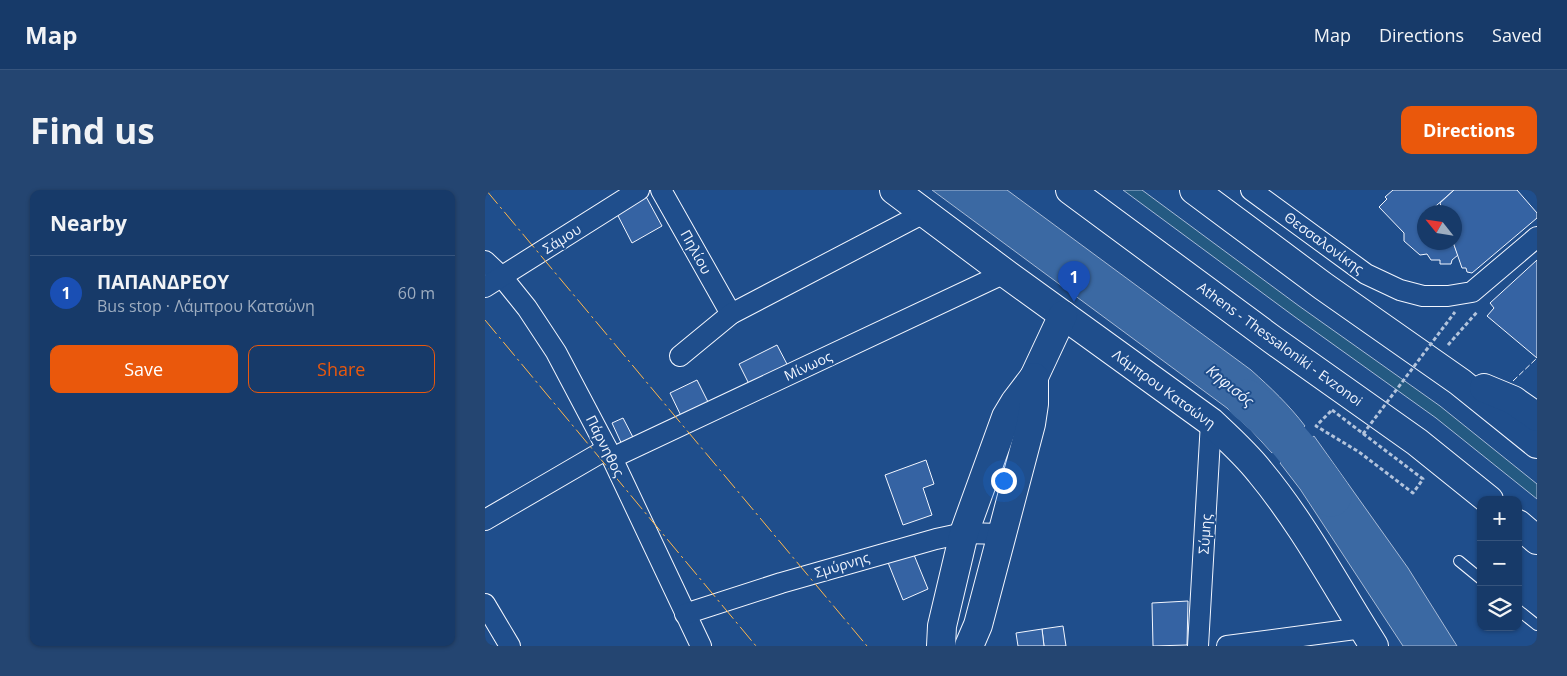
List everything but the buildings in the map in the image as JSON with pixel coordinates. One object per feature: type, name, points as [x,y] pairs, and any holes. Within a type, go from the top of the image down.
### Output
[{"type":"main road","name":"Λάμπρου Κατσώνη","points":[[894,190],[1211,422],[1236,445],[1260,472],[1296,522],[1368,637]]},
{"type":"main road","name":"Athens - Thessaloniki - Evzonoi","points":[[1070,190],[1273,340],[1417,442],[1484,496]]},
{"type":"main road","points":[[1194,190],[1323,286],[1437,366],[1537,444]]},
{"type":"main road","points":[[941,646],[942,626],[964,533],[1006,417],[1034,378],[1063,315]]},
{"type":"main road","points":[[1437,366],[1513,400],[1537,417]]},
{"type":"main road","points":[[969,646],[978,625],[1031,424],[1034,404],[1034,378]]},
{"type":"main road","points":[[1522,527],[1537,540]]},
{"type":"street","name":"Σάμου","points":[[493,282],[639,190]]},
{"type":"street","name":"Πηλίου","points":[[661,190],[731,314]]},
{"type":"street","name":"Θεσσαλονίκης","points":[[1251,190],[1366,274],[1400,290],[1423,296],[1448,296],[1472,292],[1537,237]]},
{"type":"street","points":[[680,356],[731,314],[924,213]]},
{"type":"street","name":"Πάρνηθος","points":[[485,261],[493,282],[527,308],[547,336],[609,453],[701,646]]},
{"type":"street","name":"Μίνωος","points":[[485,520],[609,453],[1005,273]]},
{"type":"street","name":"Σύμης","points":[[1198,646],[1211,422]]},
{"type":"street","name":"Σμύρνης","points":[[685,614],[885,552],[964,533],[1001,534]]},
{"type":"street","points":[[485,604],[509,646]]},
{"type":"street","points":[[1227,646],[1368,637]]},
{"type":"lane","points":[[1459,561],[1477,576]]},
{"type":"lane","points":[[1522,613],[1537,625]]},
{"type":"path","points":[[1437,366],[1478,311]]},
{"type":"path","points":[[1363,434],[1455,312]]},
{"type":"path","points":[[1332,410],[1363,434],[1423,479],[1413,493],[1359,452],[1316,426],[1332,410]]},
{"type":"shaded area","points":[[1123,190],[1142,190],[1299,306],[1440,406],[1537,484],[1537,499],[1436,418]]},
{"type":"water","points":[[932,190],[1007,190],[1251,370],[1293,411],[1305,426],[1272,453],[1227,408]]},
{"type":"water","points":[[1314,436],[1408,568],[1457,646],[1403,646],[1300,489],[1280,463]]},
{"type":"waterway","name":"Κηφισός","points":[[1247,400],[1271,421],[1293,445],[1331,496]]},
{"type":"fence","points":[[1513,381],[1537,358]]},
{"type":"power","points":[[486,190],[867,646]]},
{"type":"power","points":[[485,320],[756,646]]},
{"type":"place","name":"ΠΑΠΑΝΔΡΕΟΥ","points":[[1074,302]]}]
